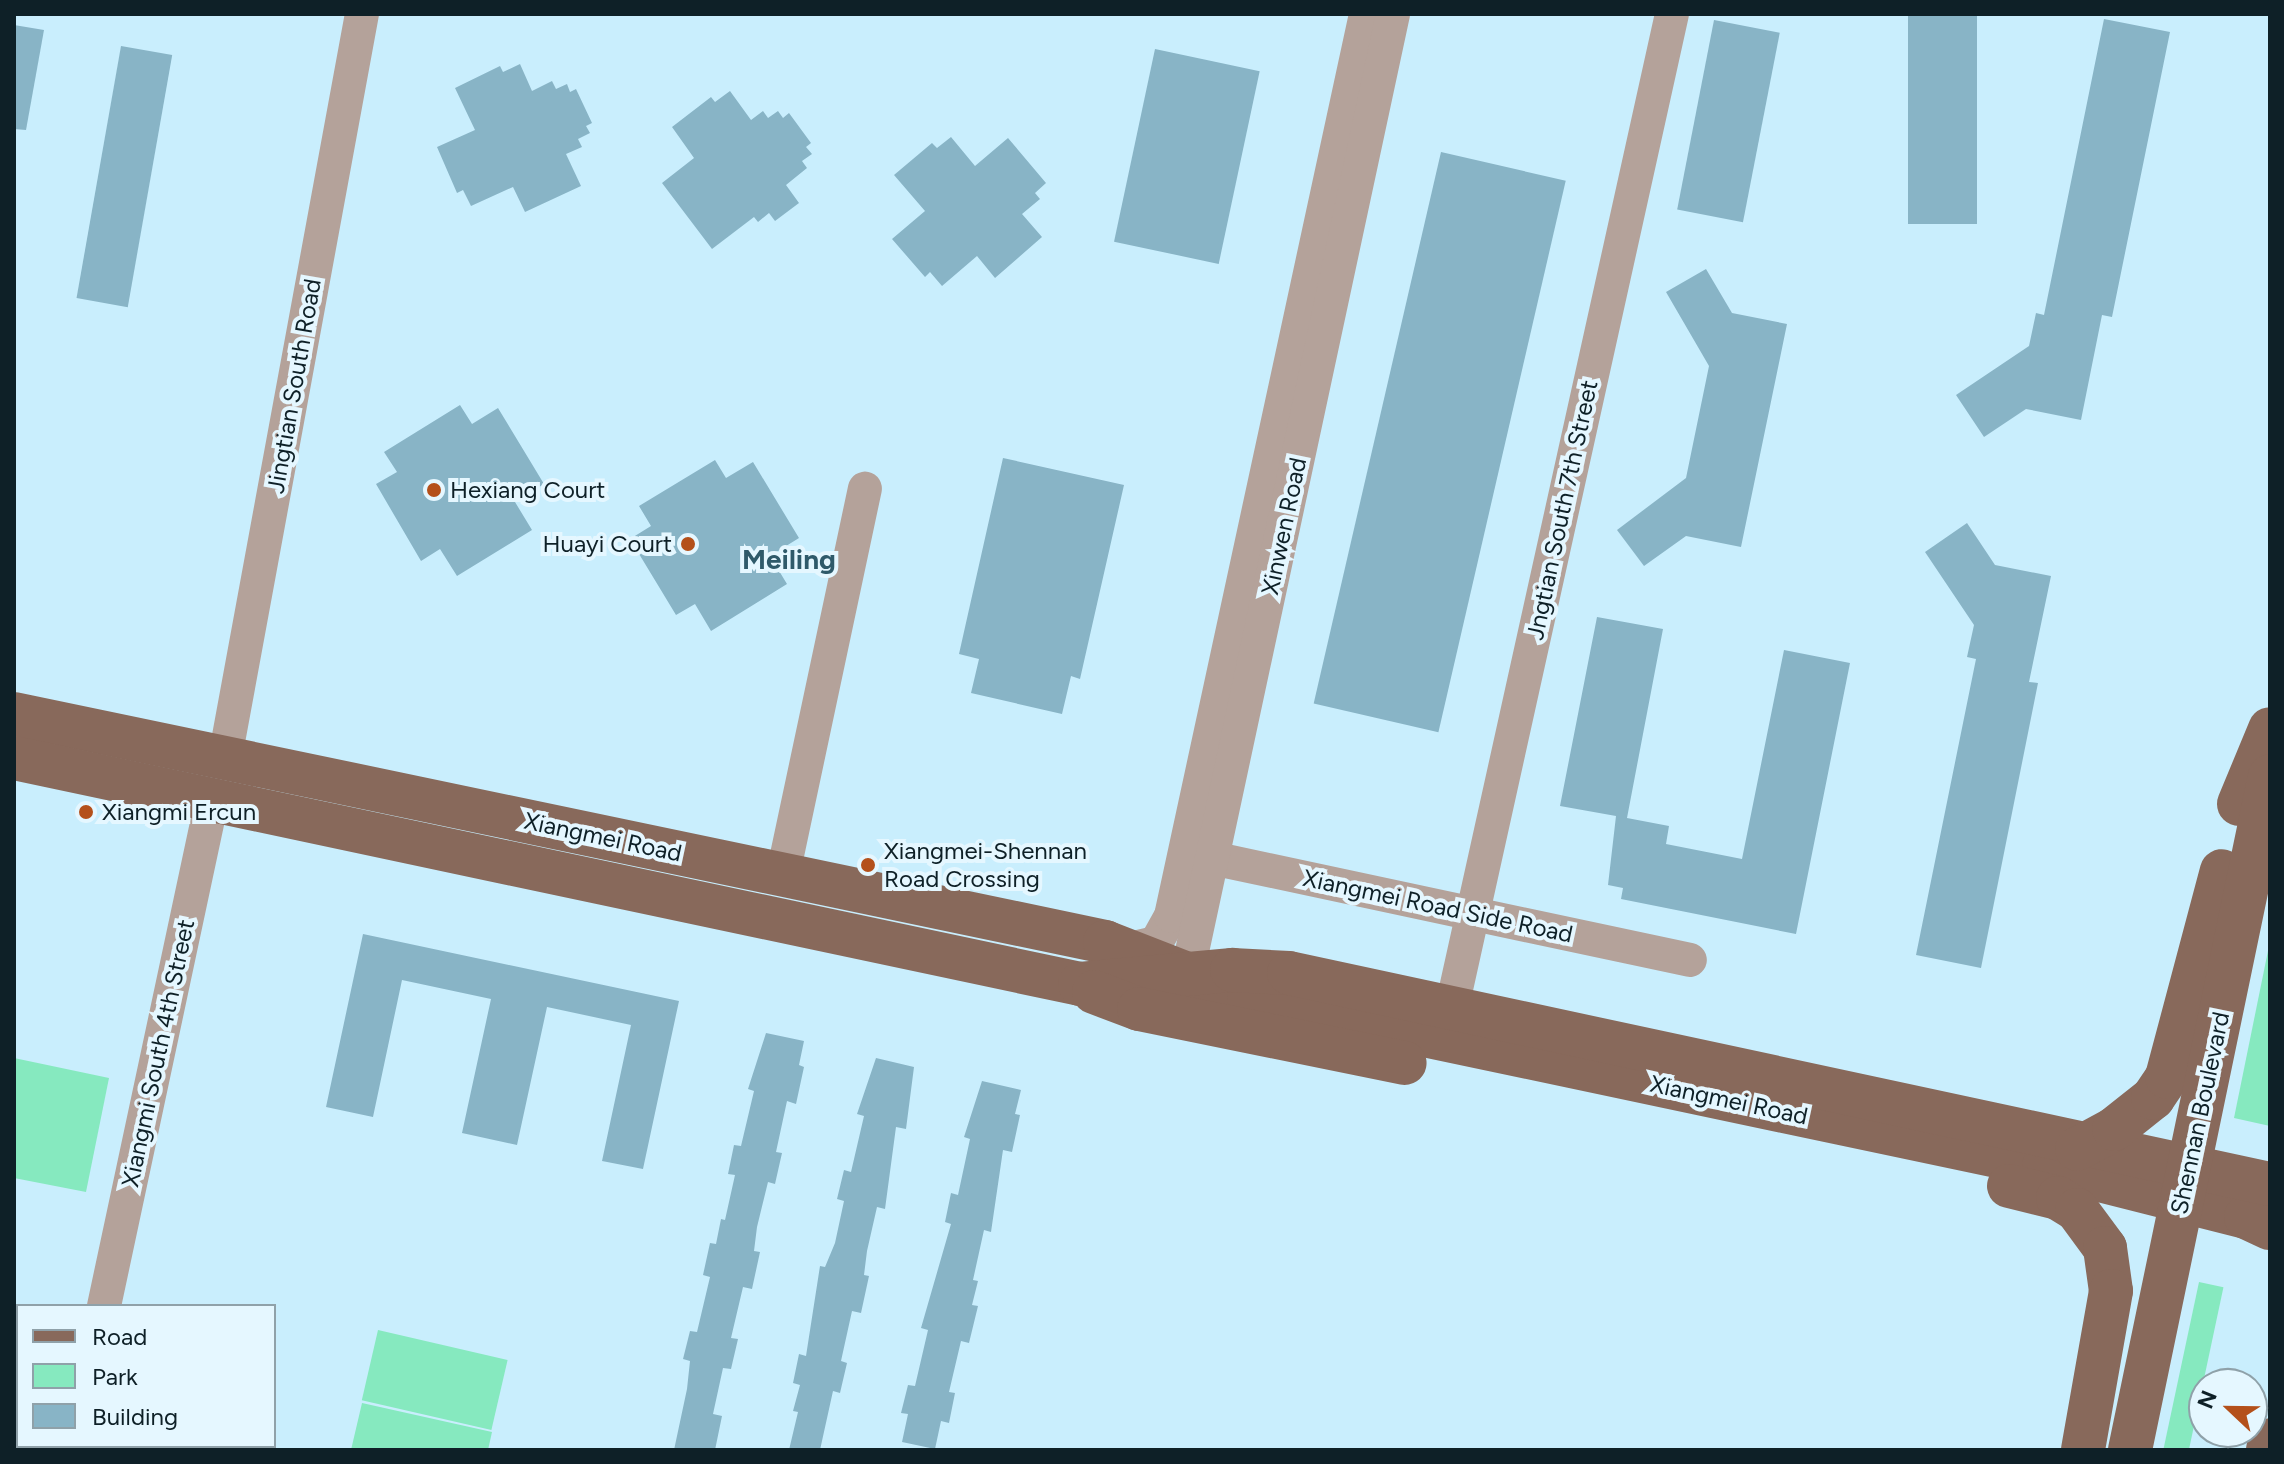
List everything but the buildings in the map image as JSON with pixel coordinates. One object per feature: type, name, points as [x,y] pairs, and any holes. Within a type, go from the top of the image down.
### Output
[{"type":"main road","name":"Xiangmei Road","points":[[14,714],[1129,949],[1187,975],[1266,1002],[2044,1166],[2186,1183],[2270,1184]]},
{"type":"main road","points":[[2044,1166],[2090,1142],[2153,1098],[2167,1077],[2237,811],[2270,729]]},
{"type":"main road","name":"Xiangmei Road","points":[[14,758],[1080,984],[1187,975],[1289,973],[2090,1142],[2186,1183],[2270,1228]]},
{"type":"main road","name":"Shennan Boulevard","points":[[2130,1450],[2270,776]]},
{"type":"main road","points":[[1080,984],[1139,1009],[2058,1198],[2094,1229],[2110,1268],[2104,1348],[2086,1440]]},
{"type":"main road","points":[[2086,1440],[2129,1330],[2167,1274]]},
{"type":"main road","points":[[2268,1450],[2270,1440]]},
{"type":"street","name":"Jingtian South Road","points":[[225,758],[362,14]]},
{"type":"street","name":"Xinwen Road","points":[[1187,975],[1199,855],[1366,14]]},
{"type":"street","name":"Xinwen Road","points":[[1129,949],[1156,943],[1199,855],[1393,14]]},
{"type":"street","name":"Jngtian South 7th Street","points":[[1452,1007],[1672,14]]},
{"type":"street","points":[[783,874],[865,489]]},
{"type":"street","name":"Xiangmi South 4th Street","points":[[104,1304],[212,800]]},
{"type":"street","name":"Xiangmei Road Side Road","points":[[1199,855],[1690,960]]},
{"type":"street","name":"Xinwen Road","points":[[1171,916],[1171,947],[1187,975]]},
{"type":"green space","points":[[2270,941],[2270,1126],[2234,1118]]},
{"type":"green space","points":[[14,1058],[109,1078],[86,1192],[14,1178]]},
{"type":"green space","points":[[2199,1282],[2223,1287],[2206,1368],[2188,1368],[2189,1450],[2163,1450]]},
{"type":"green space","points":[[378,1330],[508,1360],[491,1430],[362,1400]]},
{"type":"green space","points":[[362,1403],[492,1432],[488,1450],[351,1450]]},
{"type":"place","name":"Hexiang Court","points":[[434,490]]},
{"type":"place","name":"Huayi Court","points":[[688,544]]},
{"type":"place","name":"Xiangmi Ercun","points":[[86,812]]},
{"type":"place","name":"Xiangmei-Shennan Road Crossing","points":[[868,865]]},
{"type":"district","name":"Meiling","points":[[789,559]]}]
